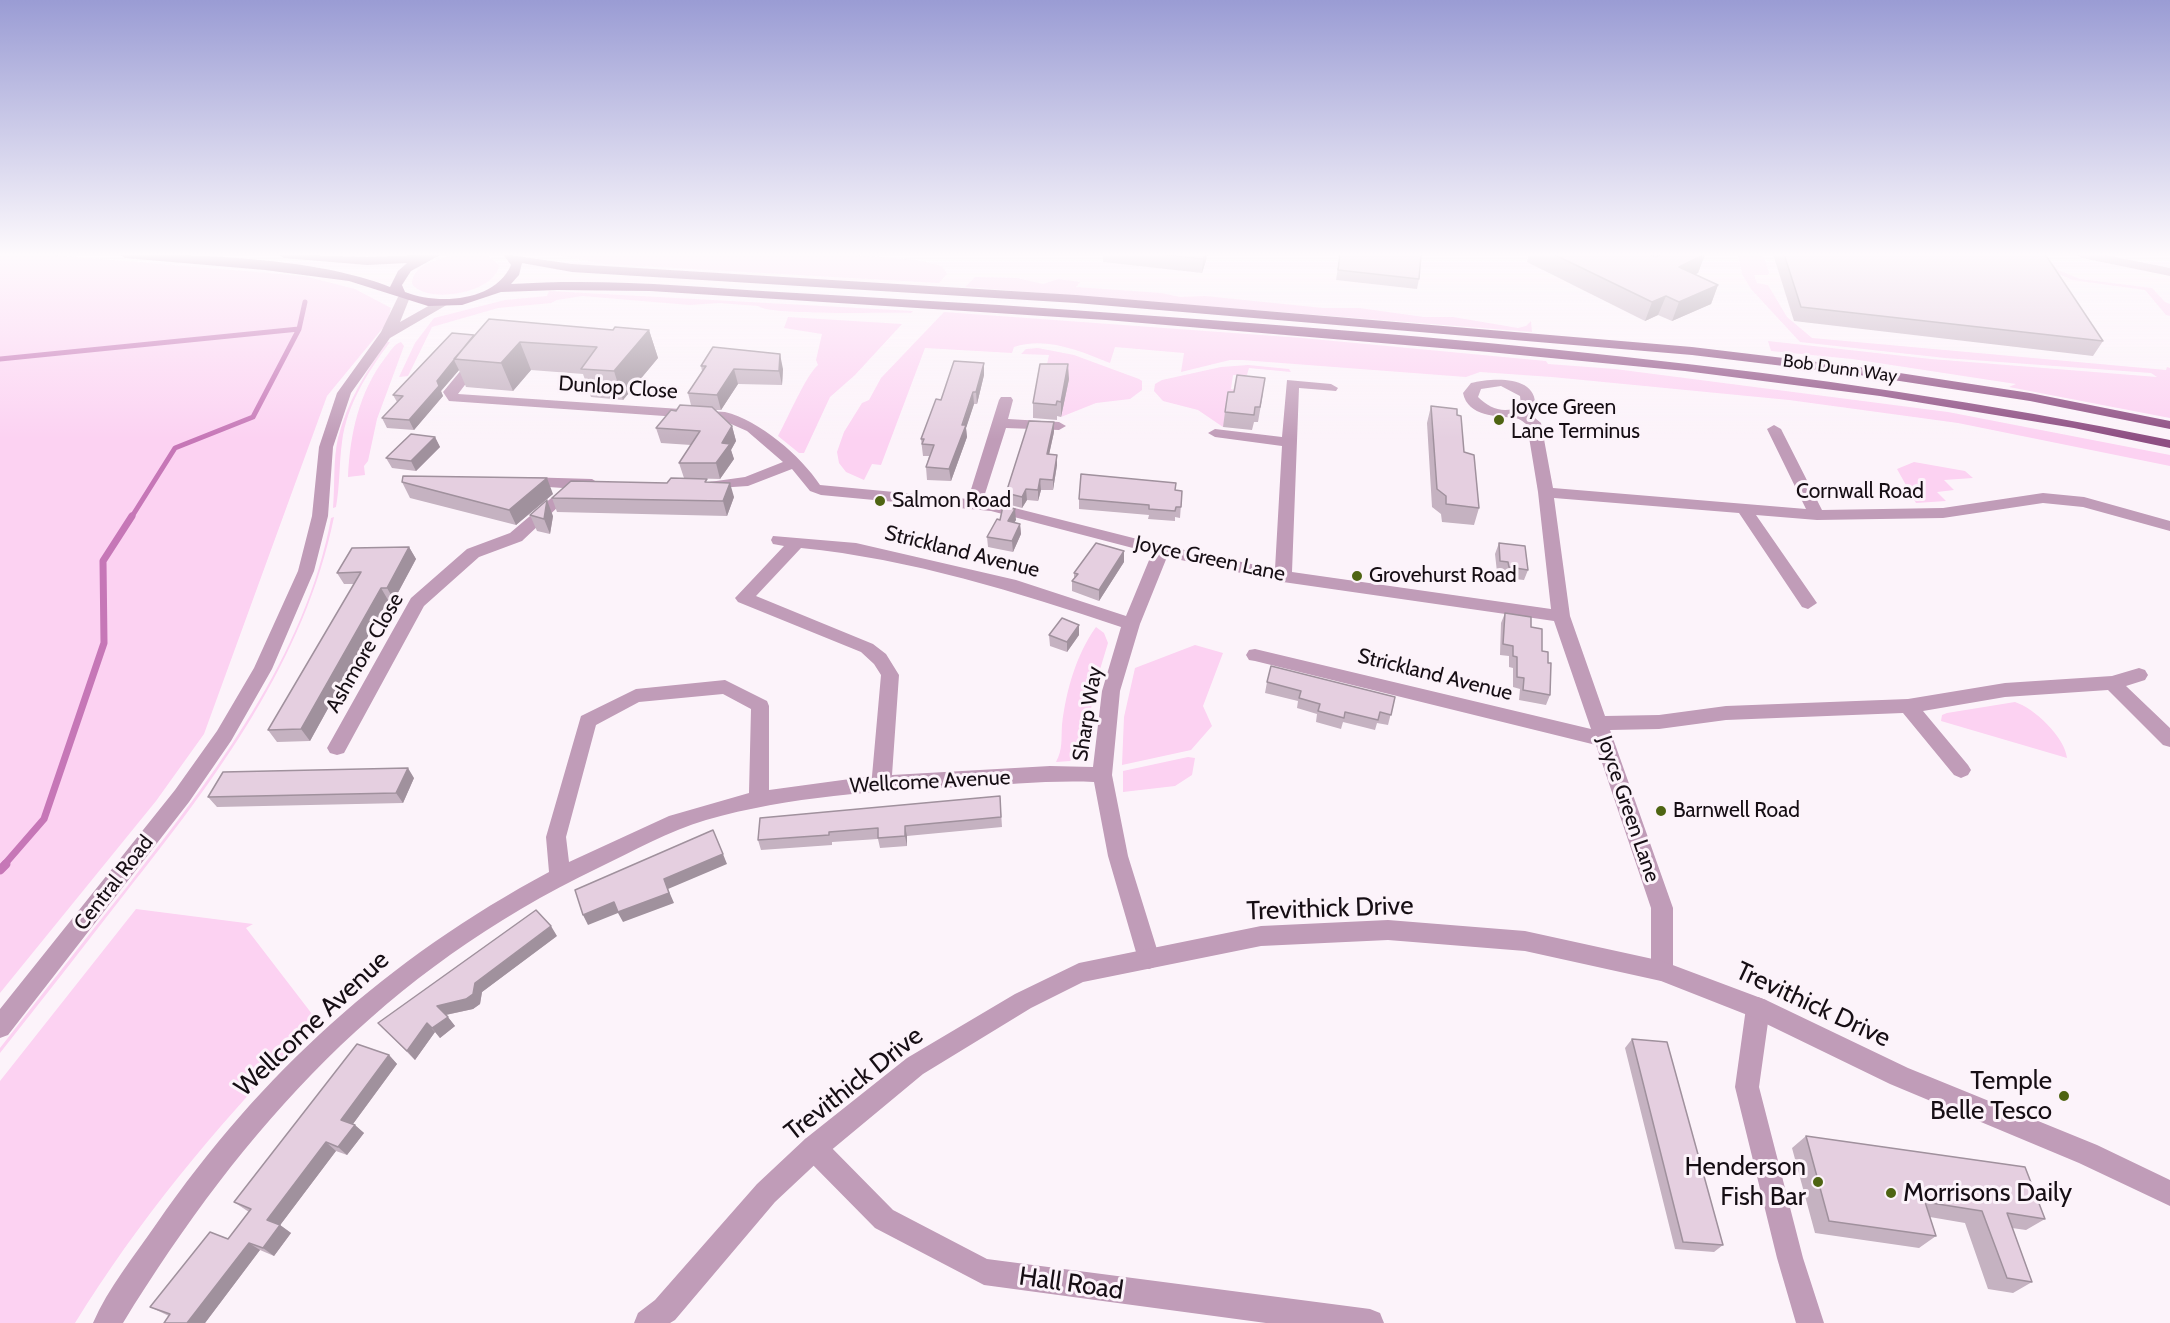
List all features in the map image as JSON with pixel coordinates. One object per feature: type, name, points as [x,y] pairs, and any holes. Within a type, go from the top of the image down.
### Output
[{"type":"main road","name":"Bob Dunn Way","points":[[1096,316],[1479,347],[1698,368],[1870,390],[2036,417],[2170,444]]},
{"type":"main road","name":"Bob Dunn Way","points":[[1274,316],[1692,351],[1867,372],[2030,397],[2170,425]]},
{"type":"street","points":[[385,335],[396,316]]},
{"type":"street","points":[[385,335],[421,316]]},
{"type":"street","name":"Central Road","points":[[0,1027],[182,796],[224,736],[263,669],[306,571],[320,516],[326,447],[334,418],[344,393],[365,360],[385,335]]},
{"type":"street","name":"Dunlop Close","points":[[489,346],[450,392],[454,398],[725,416],[752,428],[798,469]]},
{"type":"street","points":[[1283,576],[1292,383],[1331,388]]},
{"type":"street","points":[[974,504],[1006,400]]},
{"type":"street","name":"Joyce Green Lane","points":[[1519,413],[1534,423],[1546,492],[1561,616],[1662,908],[1662,971]]},
{"type":"street","points":[[1000,423],[1059,426]]},
{"type":"street","points":[[1774,429],[1816,515]]},
{"type":"street","points":[[1215,433],[1289,442]]},
{"type":"street","points":[[690,485],[736,484],[798,469]]},
{"type":"street","name":"Joyce Green Lane","points":[[798,469],[815,488],[821,490],[974,504],[1008,510],[1161,550],[1283,576],[1561,616]]},
{"type":"street","points":[[504,482],[604,484]]},
{"type":"street","name":"Ashmore Close","points":[[337,748],[417,602],[473,553],[516,537],[572,489],[584,484]]},
{"type":"street","name":"Cornwall Road","points":[[1546,492],[1816,515],[1942,513],[2043,498],[2084,502],[2170,526]]},
{"type":"street","points":[[1744,509],[1808,603]]},
{"type":"street","name":"Strickland Avenue","points":[[881,783],[890,675],[880,659],[867,648],[744,598],[788,541],[856,548],[1016,586],[1131,624]]},
{"type":"street","name":"Sharp Way","points":[[1149,959],[1118,856],[1102,775],[1111,690],[1131,624],[1161,550]]},
{"type":"street","name":"Strickland Avenue","points":[[1254,655],[1601,732]]},
{"type":"street","points":[[1601,732],[1726,713],[1908,706],[2005,690],[2112,683],[2139,675]]},
{"type":"street","points":[[2112,683],[2170,740]]},
{"type":"street","points":[[560,874],[556,837],[588,721],[636,696],[725,687],[760,706],[759,799]]},
{"type":"street","points":[[1908,706],[1961,770]]},
{"type":"street","name":"Wellcome Avenue","points":[[107,1323],[197,1189],[247,1125],[299,1069],[369,1004],[440,948],[560,874],[670,825],[714,809],[759,799],[881,783],[1102,775]]},
{"type":"street","name":"Trevithick Drive","points":[[648,1323],[665,1310],[766,1193],[814,1148],[915,1066],[1023,1001],[1079,973],[1261,936],[1388,930],[1525,941],[1662,971],[1758,1008],[1899,1076],[2088,1154],[2170,1192]]},
{"type":"street","points":[[1758,1008],[1746,1087],[1790,1258],[1810,1323]]},
{"type":"street","name":"Hall Road","points":[[814,1148],[884,1219],[984,1272],[1370,1323]]},
{"type":"shaded area","points":[[0,316],[389,316],[387,323],[327,396],[204,734],[156,801],[0,993]]},
{"type":"shaded area","points":[[471,316],[432,327],[408,376],[399,377],[415,343],[434,318]]},
{"type":"shaded area","points":[[940,316],[995,316],[1302,338],[1615,369],[1948,412],[2170,455],[2170,466],[1958,423],[1789,400],[1552,377],[1480,372],[1466,377],[1242,360],[1230,360],[1181,372],[1184,353],[1115,347],[1110,363],[1063,346],[1038,343],[1014,347],[1012,353],[925,348],[881,465],[872,464],[864,480],[846,472],[839,463],[837,452],[844,432],[862,403],[869,400],[881,378]]},
{"type":"shaded area","points":[[1327,316],[1453,317],[1518,328],[1526,326],[1531,321],[1532,332]]},
{"type":"shaded area","points":[[1776,316],[1786,316],[1812,338],[2166,370],[2167,367],[2170,368],[2170,418],[2009,387],[2016,384],[1852,359],[1771,351],[1768,341],[1931,359],[2157,377],[2151,373],[1945,358],[1800,342]]},
{"type":"shaded area","points":[[788,317],[902,324],[855,375],[830,397],[804,453],[799,453],[778,436],[803,387],[818,365],[816,360],[822,334],[784,328]]},
{"type":"shaded area","points":[[387,342],[390,342],[366,377],[349,415],[342,442],[336,507],[333,508],[335,455],[346,412],[358,387]]},
{"type":"shaded area","points":[[401,342],[404,346],[377,419],[368,461],[364,466],[365,475],[348,477],[351,445],[362,399],[376,371],[392,348]]},
{"type":"shaded area","points":[[1038,348],[1074,355],[1139,379],[1142,381],[1142,390],[1130,399],[1096,403],[1061,417],[1068,379],[1044,378],[1049,355],[1021,354],[1026,349]]},
{"type":"shaded area","points":[[1248,365],[1289,369],[1291,372],[1249,368],[1247,375],[1233,375],[1231,389],[1235,390],[1223,427],[1198,410],[1163,401],[1154,391],[1155,384],[1162,380],[1221,367]]},
{"type":"shaded area","points":[[1914,462],[1965,471],[1973,478],[1944,480],[1954,490],[1937,492],[1946,501],[1916,503],[1897,469]]},
{"type":"shaded area","points":[[334,517],[320,570],[302,620],[279,669],[252,716],[192,806],[0,1053],[0,1048],[192,801],[252,712],[301,618],[319,569],[331,518]]},
{"type":"shaded area","points":[[1096,627],[1104,633],[1108,643],[1095,686],[1084,749],[1070,761],[1056,762],[1061,749],[1062,725],[1069,686],[1083,649]]},
{"type":"shaded area","points":[[1195,645],[1223,653],[1203,706],[1212,726],[1191,750],[1122,765],[1124,717],[1135,668]]},
{"type":"shaded area","points":[[2015,702],[2031,710],[2047,724],[2061,741],[2067,758],[1941,721],[1942,715],[1947,713]]},
{"type":"shaded area","points":[[1188,757],[1195,758],[1192,775],[1175,786],[1123,792],[1123,771]]},
{"type":"shaded area","points":[[136,909],[253,924],[246,928],[322,1027],[293,1039],[297,1043],[207,1142],[151,1212],[75,1323],[0,1323],[0,1081]]},
{"type":"building","points":[[1879,316],[2086,316],[2103,341]]},
{"type":"building","points":[[489,319],[613,330],[615,327],[649,330],[614,371],[581,369],[597,347],[520,342],[501,363],[454,359]]},
{"type":"building","points":[[452,333],[474,335],[437,381],[439,386],[409,420],[382,418],[403,396],[393,395]]},
{"type":"building","points":[[713,347],[780,354],[779,371],[734,369],[717,395],[688,393],[706,366],[701,366]]},
{"type":"building","points":[[954,361],[984,363],[976,392],[973,392],[962,425],[966,425],[949,469],[926,467],[934,445],[922,444],[924,439],[921,439],[936,399],[941,400]]},
{"type":"building","points":[[1040,364],[1068,364],[1061,402],[1057,401],[1056,405],[1033,403]]},
{"type":"building","points":[[1237,375],[1265,378],[1260,407],[1255,407],[1254,415],[1225,412],[1228,392],[1234,392]]},
{"type":"building","points":[[680,405],[712,407],[732,426],[722,443],[730,444],[716,463],[679,463],[700,431],[656,428],[671,410],[676,411]]},
{"type":"building","points":[[1431,406],[1457,409],[1457,415],[1461,416],[1464,452],[1474,455],[1479,508],[1446,504],[1446,496],[1437,489]]},
{"type":"building","points":[[1029,421],[1054,422],[1047,454],[1057,455],[1053,480],[1040,479],[1038,490],[1026,489],[1022,497],[1006,493]]},
{"type":"building","points":[[411,434],[435,437],[411,461],[386,458]]},
{"type":"building","points":[[1081,474],[1176,483],[1175,490],[1182,491],[1181,507],[1176,507],[1175,511],[1149,509],[1149,505],[1079,499]]},
{"type":"building","points":[[403,476],[547,478],[509,510],[402,482]]},
{"type":"building","points":[[671,478],[707,479],[705,482],[730,483],[723,501],[552,498],[571,481],[667,483]]},
{"type":"building","points":[[547,500],[544,519],[530,515]]},
{"type":"building","points":[[1003,506],[1015,509],[1008,521],[1020,524],[1012,541],[987,537],[997,519],[1000,520]]},
{"type":"building","points":[[1096,543],[1124,551],[1099,590],[1072,581],[1078,574],[1074,573]]},
{"type":"building","points":[[1499,543],[1525,546],[1528,570],[1509,567],[1508,562],[1500,561]]},
{"type":"building","points":[[409,547],[387,588],[381,588],[301,729],[268,730],[361,572],[337,573],[352,548]]},
{"type":"building","points":[[1505,613],[1531,617],[1531,627],[1542,629],[1542,651],[1548,652],[1548,663],[1551,663],[1550,695],[1523,690],[1524,678],[1517,677],[1517,657],[1513,656],[1513,646],[1503,644]]},
{"type":"building","points":[[1062,618],[1079,625],[1067,642],[1049,635]]},
{"type":"building","points":[[1271,666],[1395,697],[1391,715],[1380,712],[1378,720],[1345,712],[1344,718],[1318,711],[1320,704],[1299,698],[1301,691],[1267,682]]},
{"type":"building","points":[[408,768],[396,793],[208,797],[223,772]]},
{"type":"building","points":[[1000,796],[1001,817],[905,826],[905,836],[878,838],[878,828],[829,832],[829,835],[758,840],[760,818]]},
{"type":"building","points":[[713,830],[723,854],[664,879],[669,893],[618,912],[614,902],[583,915],[575,890]]},
{"type":"building","points":[[536,910],[551,926],[475,983],[473,994],[466,999],[437,1006],[448,1017],[432,1028],[427,1023],[407,1051],[378,1023]]},
{"type":"building","points":[[1632,1039],[1667,1042],[1723,1245],[1683,1242]]},
{"type":"building","points":[[357,1044],[389,1055],[341,1120],[355,1125],[338,1147],[326,1142],[267,1220],[280,1225],[263,1248],[249,1243],[187,1323],[164,1323],[170,1314],[150,1307],[210,1232],[228,1239],[251,1209],[234,1202]]},
{"type":"building","points":[[1806,1136],[2025,1167],[2045,1219],[2007,1213],[2032,1282],[2007,1278],[1982,1211],[1925,1202],[1936,1236],[1829,1221]]},
{"type":"waterway","points":[[299,329],[302,316]]},
{"type":"waterway","points":[[0,359],[299,329]]},
{"type":"waterway","points":[[131,518],[175,448],[253,417],[299,329]]},
{"type":"waterway","points":[[4,865],[44,819],[104,643],[103,561],[132,516]]},
{"type":"waterway","points":[[0,870],[6,864]]},
{"type":"place","name":"Joyce Green Lane Terminus","points":[[1499,420]]},
{"type":"place","name":"Salmon Road","points":[[880,501]]},
{"type":"place","name":"Grovehurst Road","points":[[1357,576]]},
{"type":"place","name":"Barnwell Road","points":[[1661,811]]},
{"type":"place","name":"Temple Belle Tesco","points":[[2064,1096]]},
{"type":"place","name":"Henderson Fish Bar","points":[[1818,1182]]},
{"type":"place","name":"Morrisons Daily","points":[[1891,1193]]}]
